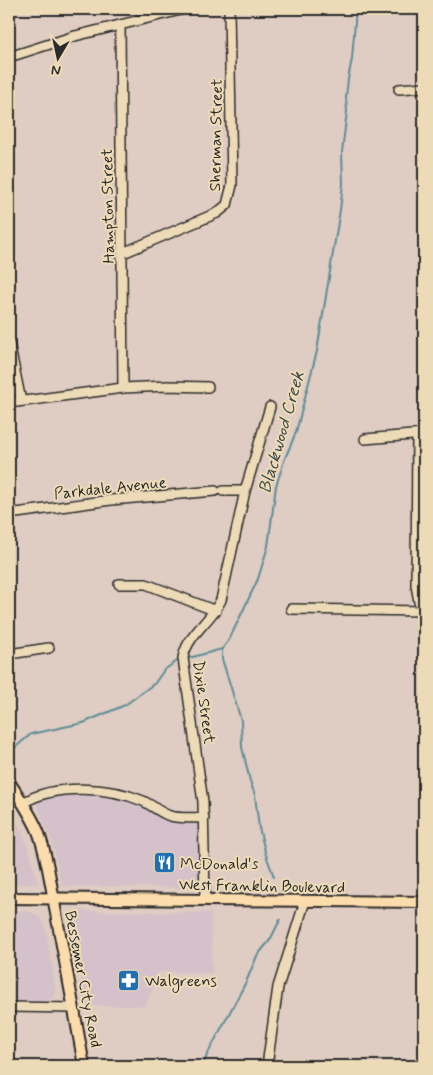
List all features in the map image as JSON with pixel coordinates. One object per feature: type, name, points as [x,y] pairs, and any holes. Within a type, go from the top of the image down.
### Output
[{"type":"main road","name":"Bessemer City Road","points":[[9,782],[24,803],[38,832],[54,898],[84,1066]]},
{"type":"main road","name":"West Franklin Boulevard","points":[[9,898],[424,902]]},
{"type":"street","points":[[9,57],[66,39],[184,9]]},
{"type":"street","name":"Sherman Street","points":[[123,253],[217,213],[227,205],[232,185],[229,9]]},
{"type":"street","name":"Hampton Street","points":[[120,25],[123,388]]},
{"type":"street","points":[[399,89],[424,87]]},
{"type":"street","points":[[9,343],[21,401]]},
{"type":"street","points":[[9,403],[123,388],[208,387]]},
{"type":"street","name":"Dixie Street","points":[[205,900],[202,787],[183,658],[192,637],[216,611],[221,600],[245,491],[270,407]]},
{"type":"street","points":[[365,439],[420,435],[416,585],[419,602],[424,606]]},
{"type":"street","name":"Parkdale Avenue","points":[[9,514],[111,500],[219,491],[245,491]]},
{"type":"street","points":[[119,584],[146,584],[216,611]]},
{"type":"street","points":[[291,609],[424,612]]},
{"type":"street","points":[[9,654],[49,648]]},
{"type":"street","points":[[24,803],[33,796],[64,789],[94,790],[144,801],[170,816],[204,818]]},
{"type":"street","points":[[267,1066],[278,987],[305,901]]},
{"type":"street","points":[[9,1007],[74,1008]]},
{"type":"shaded area","points":[[65,795],[98,796],[131,802],[169,820],[199,821],[199,888],[62,886],[52,842],[36,803],[43,798]]},
{"type":"shaded area","points":[[9,807],[29,850],[38,884],[9,884]]},
{"type":"shaded area","points":[[9,910],[27,911],[35,914],[42,920],[46,929],[56,993],[48,1002],[9,1002]]},
{"type":"shaded area","points":[[81,911],[211,913],[212,973],[158,972],[146,1006],[86,1006],[72,918]]},
{"type":"waterway","name":"Blackwood Creek","points":[[274,877],[259,828],[255,795],[242,747],[241,720],[222,659],[222,649],[229,640],[258,579],[268,546],[276,486],[296,432],[317,351],[343,184],[342,152],[347,111],[346,97],[352,59],[356,9]]},
{"type":"waterway","points":[[189,658],[222,649]]},
{"type":"waterway","points":[[11,751],[31,734],[83,723],[125,705],[155,683],[164,670],[177,661]]},
{"type":"waterway","name":"Blackwood Creek","points":[[203,1066],[246,982],[257,956],[270,940],[280,920]]},
{"type":"place","name":"McDonald's","points":[[164,863]]},
{"type":"place","name":"Walgreens","points":[[129,980]]}]
